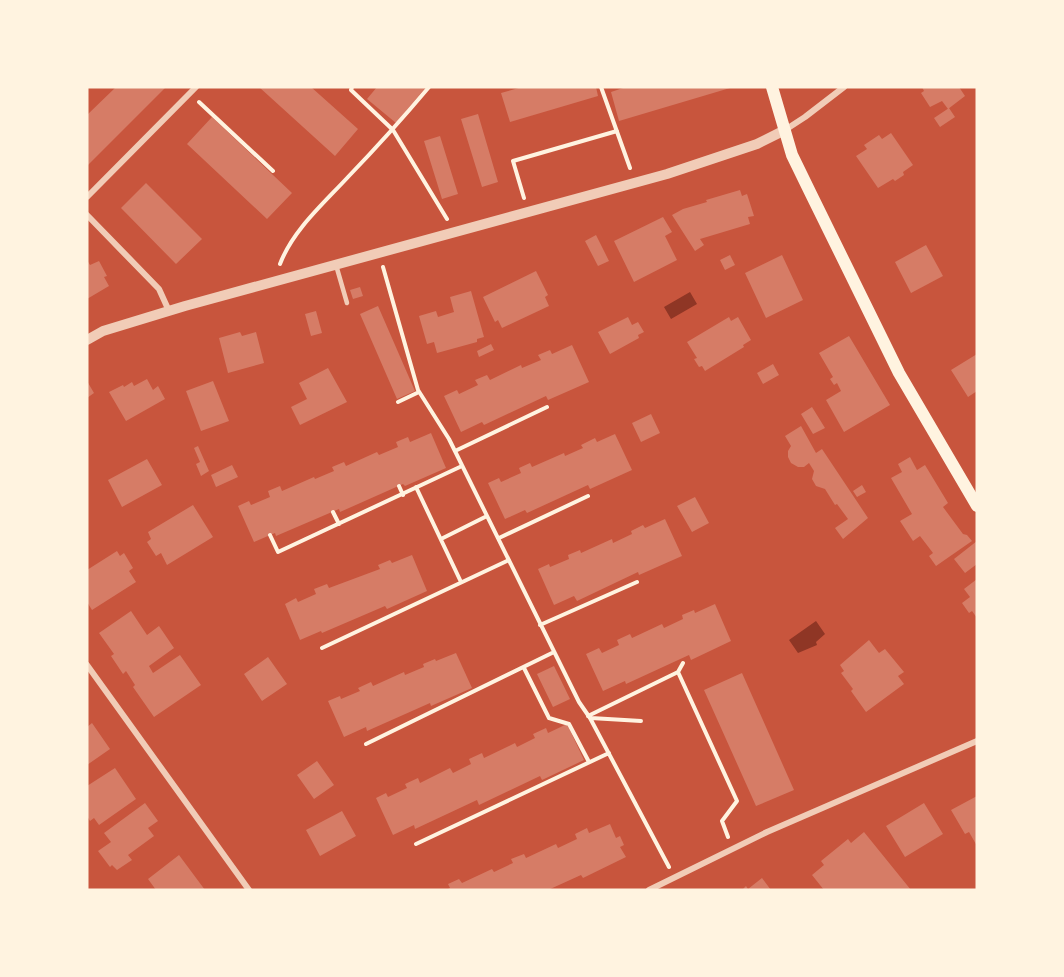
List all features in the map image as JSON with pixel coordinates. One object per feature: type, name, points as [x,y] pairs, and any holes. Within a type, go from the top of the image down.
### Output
[{"type":"main road","points":[[772,87],[798,169],[899,373],[977,506]]},
{"type":"street","points":[[87,197],[196,87]]},
{"type":"street","points":[[87,340],[103,331],[169,311],[635,183],[757,144],[805,117],[844,87]]},
{"type":"street","points":[[87,215],[159,289],[169,311]]},
{"type":"street","points":[[87,665],[249,890]]},
{"type":"street","points":[[649,890],[767,832],[977,741]]},
{"type":"lane","points":[[336,264],[347,303]]},
{"type":"path","points":[[352,87],[351,90],[393,130],[455,232]]},
{"type":"path","points":[[273,282],[287,247],[293,239],[393,130],[429,87]]},
{"type":"path","points":[[601,87],[635,183]]},
{"type":"path","points":[[190,94],[273,171]]},
{"type":"path","points":[[528,212],[513,161],[617,131]]},
{"type":"path","points":[[378,252],[419,392],[455,451],[540,625],[675,878]]},
{"type":"path","points":[[398,402],[419,392]]},
{"type":"path","points":[[455,451],[547,407]]},
{"type":"path","points":[[270,535],[278,552],[462,466]]},
{"type":"path","points":[[399,486],[403,495]]},
{"type":"path","points":[[416,487],[461,582]]},
{"type":"path","points":[[499,538],[588,496]]},
{"type":"path","points":[[333,512],[339,524]]},
{"type":"path","points":[[441,539],[487,516]]},
{"type":"path","points":[[322,648],[509,560]]},
{"type":"path","points":[[540,625],[637,582]]},
{"type":"path","points":[[366,744],[554,652]]},
{"type":"path","points":[[589,717],[678,672],[683,663]]},
{"type":"path","points":[[524,668],[549,718],[569,724],[589,762]]},
{"type":"path","points":[[678,672],[737,801],[722,821],[733,849]]},
{"type":"path","points":[[589,717],[641,721]]},
{"type":"path","points":[[416,844],[609,753]]},
{"type":"shaded area","points":[[690,292],[697,304],[671,319],[664,307]]},
{"type":"shaded area","points":[[816,621],[825,634],[816,642],[817,645],[798,653],[789,640]]},
{"type":"building","points":[[116,87],[166,87],[87,166],[87,115]]},
{"type":"building","points":[[259,87],[311,87],[358,129],[335,156]]},
{"type":"building","points":[[377,87],[426,87],[396,123],[367,99]]},
{"type":"building","points":[[522,87],[596,87],[598,96],[510,122],[501,93]]},
{"type":"building","points":[[626,87],[730,88],[619,121],[611,92]]},
{"type":"building","points":[[922,87],[959,87],[965,96],[948,109],[942,101],[930,107],[921,93],[924,91]]},
{"type":"building","points":[[949,108],[955,117],[940,127],[934,118]]},
{"type":"building","points":[[478,114],[498,182],[482,187],[461,119]]},
{"type":"building","points":[[212,117],[292,193],[267,219],[187,144]]},
{"type":"building","points":[[891,133],[913,165],[895,181],[893,179],[878,188],[856,156],[867,149],[864,145],[879,135],[882,139]]},
{"type":"building","points":[[440,136],[458,194],[442,199],[424,141]]},
{"type":"building","points":[[146,183],[202,239],[176,264],[121,208]]},
{"type":"building","points":[[740,190],[742,196],[747,194],[754,216],[748,217],[750,224],[700,239],[704,245],[695,251],[672,215],[707,202],[706,200]]},
{"type":"building","points":[[663,217],[672,232],[665,236],[677,260],[634,282],[614,241]]},
{"type":"building","points":[[596,235],[609,261],[598,266],[585,241]]},
{"type":"building","points":[[926,245],[943,276],[911,293],[895,262]]},
{"type":"building","points":[[730,255],[735,265],[725,270],[720,260]]},
{"type":"building","points":[[782,255],[803,300],[766,318],[745,273]]},
{"type":"building","points":[[87,260],[90,265],[99,261],[107,276],[104,277],[109,286],[87,299]]},
{"type":"building","points":[[536,271],[548,295],[545,297],[549,306],[502,328],[498,320],[495,322],[483,297]]},
{"type":"building","points":[[360,287],[363,296],[353,299],[350,290]]},
{"type":"building","points":[[471,291],[484,337],[477,339],[477,342],[437,353],[434,342],[427,344],[419,316],[436,311],[438,317],[454,312],[450,297]]},
{"type":"building","points":[[378,306],[415,391],[397,399],[360,314]]},
{"type":"building","points":[[316,311],[322,333],[311,336],[305,314]]},
{"type":"building","points":[[628,317],[632,325],[638,322],[644,332],[638,335],[639,338],[610,354],[598,332]]},
{"type":"building","points":[[729,317],[731,321],[738,317],[751,340],[743,345],[744,347],[705,371],[694,359],[697,358],[687,342]]},
{"type":"building","points":[[240,332],[242,336],[256,332],[264,363],[228,373],[219,338]]},
{"type":"building","points":[[849,336],[890,405],[844,432],[826,400],[841,391],[837,383],[834,385],[830,379],[833,377],[819,353]]},
{"type":"building","points":[[491,344],[494,350],[479,357],[477,351]]},
{"type":"building","points":[[572,345],[589,382],[548,400],[546,396],[484,425],[482,422],[461,432],[444,396],[457,390],[459,394],[478,385],[475,380],[487,375],[490,380],[521,365],[522,368],[541,360],[538,355],[550,350],[552,354]]},
{"type":"building","points":[[977,354],[977,391],[968,397],[951,370]]},
{"type":"building","points":[[773,364],[779,375],[763,384],[757,373]]},
{"type":"building","points":[[328,368],[347,402],[300,425],[291,407],[307,399],[299,383]]},
{"type":"building","points":[[147,379],[153,390],[158,386],[165,399],[126,421],[109,392],[132,382],[134,386]]},
{"type":"building","points":[[87,381],[94,393],[87,398]]},
{"type":"building","points":[[213,381],[229,421],[201,431],[186,391]]},
{"type":"building","points":[[812,407],[825,428],[813,434],[801,414]]},
{"type":"building","points":[[651,414],[660,433],[641,442],[632,423]]},
{"type":"building","points":[[801,426],[816,453],[822,449],[868,518],[843,539],[835,528],[848,519],[825,489],[816,486],[812,479],[814,471],[809,463],[804,467],[798,467],[791,463],[788,457],[791,446],[785,436]]},
{"type":"building","points":[[431,433],[446,468],[340,512],[339,509],[276,536],[275,533],[254,542],[238,506],[249,501],[251,505],[270,497],[268,491],[280,486],[282,491],[314,477],[315,479],[334,471],[332,467],[344,462],[346,466],[377,452],[379,455],[398,447],[396,442],[408,437],[410,442]]},
{"type":"building","points":[[615,434],[632,470],[590,489],[588,485],[527,513],[525,510],[505,519],[488,483],[499,478],[501,482],[521,473],[519,468],[530,463],[532,467],[564,453],[565,456],[583,448],[581,445],[595,438],[597,442]]},
{"type":"building","points":[[198,446],[209,471],[201,476],[196,464],[200,462],[194,448]]},
{"type":"building","points":[[910,457],[917,470],[925,465],[948,503],[943,507],[963,534],[972,541],[936,566],[929,556],[933,553],[920,536],[913,541],[900,521],[912,514],[891,478],[902,472],[898,464]]},
{"type":"building","points":[[147,459],[162,485],[122,507],[108,480]]},
{"type":"building","points":[[232,465],[238,477],[216,487],[211,475]]},
{"type":"building","points":[[862,485],[866,492],[857,497],[853,491]]},
{"type":"building","points":[[695,497],[709,523],[692,532],[677,506]]},
{"type":"building","points":[[193,505],[213,537],[167,565],[161,553],[156,556],[147,542],[151,539],[148,532]]},
{"type":"building","points":[[665,519],[682,556],[639,575],[638,572],[577,601],[574,596],[554,605],[538,569],[569,559],[568,555],[580,550],[581,553],[612,539],[613,543],[632,534],[631,531],[643,525],[645,528]]},
{"type":"building","points":[[977,541],[977,564],[965,573],[954,559]]},
{"type":"building","points":[[117,551],[120,556],[124,553],[133,568],[129,571],[136,582],[92,610],[87,602],[87,570]]},
{"type":"building","points":[[412,555],[427,591],[387,609],[385,606],[300,640],[285,604],[296,598],[298,602],[316,594],[314,589],[327,584],[329,588],[380,569],[378,565],[390,560],[392,563]]},
{"type":"building","points":[[977,579],[977,618],[972,611],[969,613],[962,603],[970,597],[964,589]]},
{"type":"building","points":[[715,604],[731,641],[691,660],[689,655],[626,684],[625,681],[603,691],[586,654],[599,648],[602,653],[619,645],[617,640],[630,634],[632,638],[662,624],[664,628],[683,619],[682,615],[694,610],[695,613]]},
{"type":"building","points":[[131,611],[147,635],[159,626],[174,648],[149,666],[153,673],[180,655],[201,685],[154,717],[133,687],[135,685],[126,671],[123,674],[111,656],[114,654],[99,633]]},
{"type":"building","points":[[869,640],[879,653],[885,649],[904,672],[898,676],[904,684],[866,712],[841,673],[844,671],[840,665]]},
{"type":"building","points":[[456,653],[472,688],[431,706],[430,703],[367,731],[366,727],[344,737],[328,701],[340,696],[341,699],[360,691],[358,688],[371,682],[373,686],[404,672],[405,675],[424,667],[423,664]]},
{"type":"building","points":[[268,657],[287,684],[262,701],[244,674]]},
{"type":"building","points":[[554,666],[570,699],[553,707],[537,674]]},
{"type":"building","points":[[742,673],[794,790],[756,806],[704,690]]},
{"type":"building","points":[[92,723],[110,749],[87,765],[87,727]]},
{"type":"building","points":[[567,724],[584,760],[542,780],[540,776],[479,805],[477,800],[415,829],[414,825],[393,835],[376,798],[386,793],[388,797],[407,788],[405,784],[418,778],[420,783],[450,768],[453,773],[471,764],[469,759],[482,753],[484,758],[515,743],[517,747],[535,738],[533,734],[546,728],[548,733]]},
{"type":"building","points":[[317,761],[334,785],[314,799],[297,775]]},
{"type":"building","points":[[115,768],[136,799],[99,825],[94,818],[90,821],[87,816],[87,786]]},
{"type":"building","points":[[977,796],[977,846],[969,832],[965,834],[951,810]]},
{"type":"building","points":[[145,803],[158,821],[148,828],[154,836],[128,855],[132,860],[117,870],[112,865],[110,867],[98,851],[111,842],[104,833]]},
{"type":"building","points":[[924,803],[943,834],[905,857],[886,826]]},
{"type":"building","points":[[342,811],[356,836],[320,856],[306,830]]},
{"type":"building","points":[[610,824],[616,838],[620,836],[624,845],[620,847],[626,857],[583,878],[581,875],[548,890],[446,890],[450,888],[448,884],[459,879],[462,883],[492,869],[494,872],[513,863],[511,859],[524,854],[526,858],[556,844],[558,848],[577,839],[575,834],[587,828],[589,833]]},
{"type":"building","points":[[864,832],[911,890],[824,890],[812,875],[824,865],[821,861],[848,839],[851,843]]},
{"type":"building","points":[[179,855],[205,890],[156,890],[148,879]]},
{"type":"building","points":[[762,878],[771,890],[742,890],[746,886],[748,889]]}]
